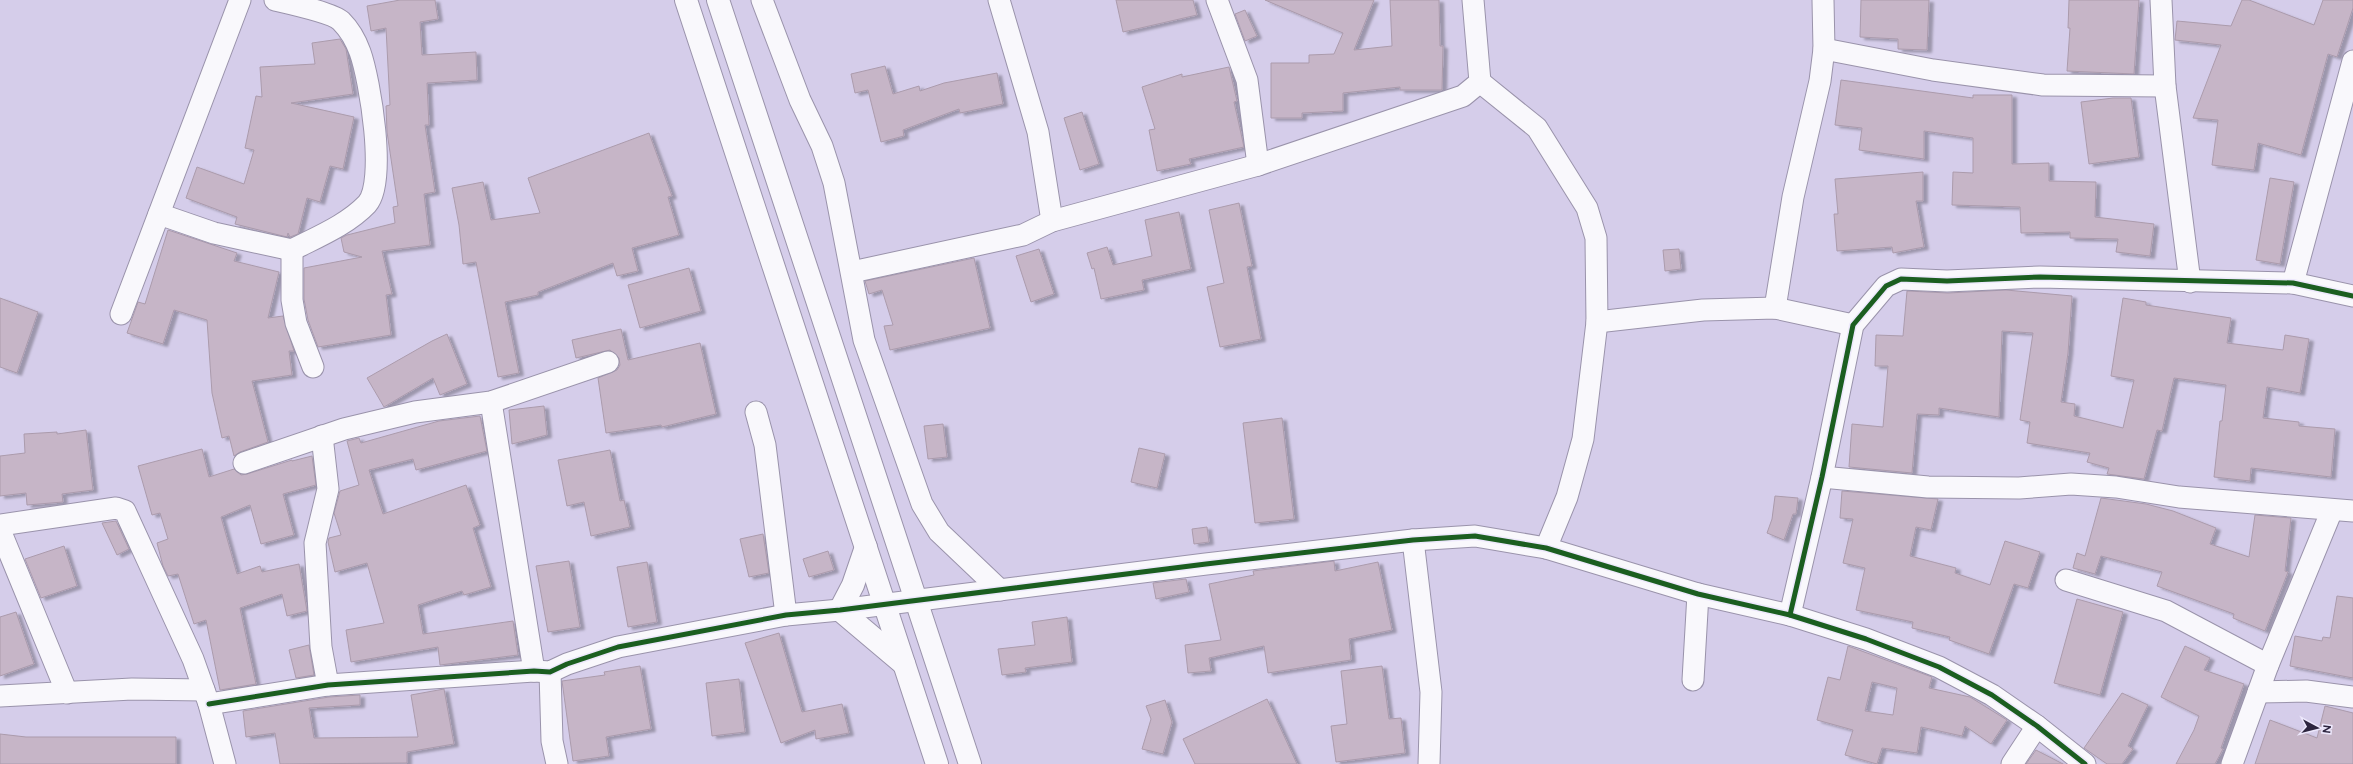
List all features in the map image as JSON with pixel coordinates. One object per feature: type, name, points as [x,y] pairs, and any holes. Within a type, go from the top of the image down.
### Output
[{"type":"highway","points":[[686,0],[937,764]]},
{"type":"highway","points":[[718,0],[970,764]]},
{"type":"highway","points":[[866,547],[853,585],[840,610],[904,664]]},
{"type":"street","points":[[121,314],[240,0]]},
{"type":"street","points":[[159,214],[214,233],[292,250],[342,224],[367,203],[376,182],[378,161],[369,90],[360,53],[348,29],[340,19],[275,0]]},
{"type":"street","points":[[762,0],[800,100],[822,146],[841,214],[864,340],[922,504],[939,532],[1000,590]]},
{"type":"street","points":[[999,0],[1038,132],[1052,221]]},
{"type":"street","points":[[1217,0],[1247,80],[1258,165]]},
{"type":"street","points":[[1473,0],[1480,82],[1537,128],[1587,208],[1596,238],[1597,322],[1582,439],[1567,497],[1546,548]]},
{"type":"street","points":[[1775,308],[1794,197],[1820,81],[1824,49],[1823,0]]},
{"type":"street","points":[[2161,0],[2165,86],[2190,282]]},
{"type":"street","points":[[1824,49],[1933,70],[2043,85],[2165,86]]},
{"type":"street","points":[[2293,283],[2353,61]]},
{"type":"street","points":[[852,272],[1023,235],[1052,221],[1258,165],[1463,96],[1480,82]]},
{"type":"street","points":[[292,250],[292,300],[296,323],[313,367]]},
{"type":"street","points":[[1790,615],[1822,477],[1853,325],[1886,286],[1901,280],[1947,281],[2040,277],[2190,282],[2293,283],[2353,296]]},
{"type":"street","points":[[1597,322],[1703,310],[1775,308],[1853,325]]},
{"type":"street","points":[[244,463],[322,436],[415,412],[491,402],[608,362]]},
{"type":"street","points":[[491,402],[542,672],[552,741],[557,764]]},
{"type":"street","points":[[756,412],[765,445],[786,615]]},
{"type":"street","points":[[322,436],[328,489],[315,543],[321,647],[328,684]]},
{"type":"street","points":[[1822,477],[1928,487],[2019,488],[2071,484],[2116,487],[2179,497],[2353,511]]},
{"type":"street","points":[[0,525],[116,508],[125,511],[193,659],[207,697],[224,764]]},
{"type":"street","points":[[2232,764],[2268,665],[2332,510]]},
{"type":"street","points":[[0,530],[67,693]]},
{"type":"street","points":[[0,696],[132,689],[207,697],[328,684],[542,672],[618,646],[786,615],[840,610],[1413,540],[1475,536],[1546,548],[1698,594],[1790,615],[1866,639],[1939,667],[1992,695],[2037,726],[2085,764]]},
{"type":"street","points":[[1413,540],[1431,692],[1429,764]]},
{"type":"street","points":[[2066,580],[2166,611],[2268,665]]},
{"type":"street","points":[[1693,680],[1698,594]]},
{"type":"street","points":[[2258,692],[2306,691],[2353,697]]},
{"type":"street","points":[[2012,764],[2037,726]]},
{"type":"building","points":[[400,0],[435,0],[438,19],[420,22],[422,55],[476,52],[477,80],[427,83],[429,125],[425,125],[435,192],[424,194],[430,245],[382,251],[392,294],[386,295],[391,335],[318,347],[308,320],[304,299],[304,268],[362,257],[344,252],[341,238],[347,235],[395,223],[393,207],[398,206],[387,132],[386,106],[390,105],[386,28],[371,31],[367,6]]},
{"type":"building","points":[[1116,0],[1193,0],[1197,15],[1123,32]]},
{"type":"building","points":[[1265,0],[1374,0],[1354,50],[1392,46],[1390,0],[1439,0],[1440,46],[1443,46],[1442,90],[1400,90],[1400,87],[1343,93],[1343,111],[1302,113],[1302,118],[1271,118],[1271,63],[1309,63],[1309,55],[1334,54],[1343,33]]},
{"type":"building","points":[[1861,0],[1929,0],[1927,50],[1898,49],[1898,39],[1860,37]]},
{"type":"building","points":[[2069,0],[2139,0],[2134,74],[2067,71],[2070,28],[2068,28]]},
{"type":"building","points":[[2242,0],[2249,0],[2314,25],[2323,0],[2353,0],[2353,8],[2337,57],[2328,54],[2301,155],[2258,143],[2254,170],[2212,165],[2218,120],[2193,118],[2221,45],[2175,40],[2177,21],[2231,26]]},
{"type":"building","points":[[1245,10],[1257,36],[1245,41],[1235,14]]},
{"type":"building","points":[[340,39],[346,49],[353,94],[291,103],[354,117],[343,169],[330,166],[320,202],[307,198],[298,234],[290,237],[288,233],[287,237],[235,224],[237,217],[186,198],[197,167],[244,184],[254,150],[245,148],[256,96],[262,97],[260,67],[315,64],[312,43]]},
{"type":"building","points":[[885,66],[893,94],[919,86],[920,91],[944,83],[997,73],[1003,104],[960,113],[959,109],[903,130],[904,136],[881,142],[868,90],[855,93],[851,74]]},
{"type":"building","points":[[1229,67],[1237,101],[1234,102],[1244,147],[1189,159],[1191,164],[1157,171],[1149,130],[1155,129],[1142,87],[1182,74],[1182,77]]},
{"type":"building","points":[[1841,80],[1973,98],[1973,95],[2012,95],[2012,164],[2049,163],[2049,181],[2096,182],[2095,217],[2154,224],[2150,256],[2116,252],[2118,239],[2070,238],[2070,232],[2021,233],[2020,207],[1952,205],[1953,172],[1973,173],[1973,138],[1924,131],[1924,159],[1859,150],[1862,128],[1835,125]]},
{"type":"building","points":[[2113,98],[2131,98],[2139,157],[2089,164],[2081,102]]},
{"type":"building","points":[[1082,112],[1099,164],[1080,170],[1064,118]]},
{"type":"building","points":[[649,133],[672,196],[668,197],[679,235],[632,248],[638,271],[617,276],[613,263],[538,292],[538,295],[505,302],[519,373],[498,377],[476,262],[463,264],[459,225],[452,188],[483,182],[491,220],[540,213],[528,178]]},
{"type":"building","points":[[1923,172],[1923,201],[1916,201],[1924,247],[1893,253],[1892,247],[1837,251],[1834,214],[1838,214],[1835,179]]},
{"type":"building","points":[[2270,178],[2294,182],[2280,264],[2256,260]]},
{"type":"building","points":[[1239,203],[1252,266],[1247,267],[1261,339],[1220,347],[1207,287],[1224,283],[1209,210]]},
{"type":"building","points":[[1179,212],[1191,269],[1142,280],[1144,290],[1101,299],[1094,268],[1092,269],[1087,253],[1107,247],[1113,265],[1152,256],[1145,220]]},
{"type":"building","points":[[168,230],[237,253],[234,261],[279,272],[268,318],[283,316],[294,351],[289,351],[292,375],[252,381],[268,442],[240,452],[234,456],[229,436],[222,438],[212,393],[207,320],[174,310],[163,344],[127,333],[138,302],[145,304]]},
{"type":"building","points":[[1039,249],[1054,294],[1031,302],[1016,256]]},
{"type":"building","points":[[1679,249],[1681,269],[1665,271],[1663,250]]},
{"type":"building","points":[[974,258],[990,328],[890,350],[884,326],[893,325],[882,290],[869,294],[865,281]]},
{"type":"building","points":[[689,268],[701,311],[640,328],[628,285]]},
{"type":"building","points":[[2006,290],[2072,296],[2068,353],[2061,402],[2075,404],[2074,416],[2123,428],[2134,380],[2111,376],[2123,298],[2146,302],[2146,305],[2231,318],[2227,343],[2283,350],[2285,335],[2309,339],[2300,393],[2267,387],[2263,418],[2299,422],[2299,426],[2335,429],[2331,477],[2251,468],[2250,481],[2214,477],[2220,421],[2222,421],[2226,385],[2174,378],[2162,431],[2157,430],[2144,479],[2107,474],[2109,468],[2087,462],[2090,453],[2027,443],[2030,422],[2020,420],[2033,333],[2002,331],[1999,417],[1939,408],[1939,415],[1917,414],[1912,473],[1849,467],[1852,424],[1883,427],[1888,366],[1875,366],[1876,335],[1903,336],[1907,291],[1948,293]]},
{"type":"building","points":[[0,298],[38,312],[17,373],[0,367]]},
{"type":"building","points":[[621,329],[628,360],[700,343],[716,414],[662,427],[661,425],[606,433],[598,378],[617,370],[620,365],[619,358],[610,350],[576,358],[572,340]]},
{"type":"building","points":[[447,334],[467,384],[440,395],[433,378],[384,407],[367,378]]},
{"type":"building","points":[[544,406],[547,435],[512,444],[509,410]]},
{"type":"building","points":[[480,416],[487,451],[416,470],[413,459],[369,470],[383,514],[466,485],[480,525],[473,528],[491,587],[464,595],[462,591],[418,605],[423,634],[513,621],[518,655],[440,665],[438,647],[351,662],[346,630],[384,623],[367,563],[335,572],[328,542],[329,538],[341,535],[334,513],[340,491],[359,485],[347,441],[359,438],[361,443],[439,421]]},
{"type":"building","points":[[1282,418],[1294,519],[1255,523],[1243,423]]},
{"type":"building","points":[[943,424],[947,457],[928,459],[924,426]]},
{"type":"building","points":[[86,430],[93,490],[62,494],[63,502],[27,505],[26,493],[0,496],[0,456],[25,453],[24,434],[57,432],[57,434]]},
{"type":"building","points":[[1139,448],[1165,454],[1157,488],[1131,482]]},
{"type":"building","points":[[202,449],[209,477],[234,469],[241,475],[247,474],[292,460],[312,456],[316,485],[283,494],[294,535],[261,544],[250,505],[221,517],[237,574],[260,566],[262,572],[299,564],[307,611],[287,616],[282,594],[240,608],[256,684],[220,690],[206,620],[194,624],[178,574],[168,576],[163,566],[157,543],[168,539],[160,513],[152,515],[138,466]]},
{"type":"building","points":[[610,450],[620,501],[624,500],[630,527],[591,536],[584,502],[567,506],[558,460]]},
{"type":"building","points":[[1842,491],[1938,499],[1931,530],[1916,527],[1910,556],[1956,568],[1955,573],[1990,585],[2005,541],[2040,552],[2028,588],[2014,584],[1989,654],[1949,640],[1950,637],[1912,628],[1913,622],[1856,610],[1865,568],[1843,563],[1853,519],[1840,518]]},
{"type":"building","points":[[1775,496],[1798,498],[1796,514],[1793,514],[1784,540],[1767,533],[1772,519]]},
{"type":"building","points":[[2101,498],[2146,504],[2173,511],[2216,528],[2210,544],[2249,557],[2255,515],[2291,518],[2285,571],[2288,572],[2265,631],[2233,618],[2234,614],[2157,586],[2162,572],[2101,556],[2095,574],[2073,568],[2077,553],[2085,556]]},
{"type":"building","points":[[116,521],[129,549],[117,555],[102,523]]},
{"type":"building","points":[[1207,527],[1209,542],[1194,544],[1192,529]]},
{"type":"building","points":[[763,534],[769,573],[749,577],[740,539]]},
{"type":"building","points":[[64,546],[77,586],[41,598],[25,559]]},
{"type":"building","points":[[828,551],[834,570],[809,577],[803,559]]},
{"type":"building","points":[[569,561],[580,627],[548,632],[536,566]]},
{"type":"building","points":[[1334,561],[1335,571],[1378,562],[1392,630],[1349,639],[1351,660],[1268,673],[1264,646],[1209,658],[1211,671],[1188,673],[1185,645],[1221,640],[1209,584],[1254,575],[1253,571]]},
{"type":"building","points":[[647,562],[657,622],[628,627],[617,567]]},
{"type":"building","points":[[1186,579],[1189,592],[1156,599],[1153,583]]},
{"type":"building","points":[[2337,596],[2353,598],[2353,678],[2290,666],[2295,636],[2322,641],[2323,637],[2330,638]]},
{"type":"building","points":[[2077,599],[2123,612],[2100,695],[2054,683]]},
{"type":"building","points":[[16,612],[34,664],[0,676],[0,617]]},
{"type":"building","points":[[1067,617],[1072,662],[1025,668],[1026,672],[1002,675],[998,649],[1035,645],[1032,622]]},
{"type":"building","points":[[779,633],[802,712],[842,704],[849,733],[816,739],[815,730],[781,743],[745,643]]},
{"type":"building","points":[[309,645],[314,675],[296,678],[289,650]]},
{"type":"building","points":[[1848,646],[1932,677],[1929,688],[1970,697],[2007,720],[1991,744],[1965,726],[1962,736],[1921,727],[1917,753],[1882,748],[1877,764],[1845,755],[1853,730],[1817,720],[1828,677],[1840,680]],"holes":[[[1872,682],[1897,688],[1893,715],[1865,711]]]},
{"type":"building","points":[[2185,646],[2210,658],[2204,670],[2244,684],[2221,748],[2223,749],[2215,764],[2176,764],[2194,730],[2199,716],[2161,697]]},
{"type":"building","points":[[640,666],[651,729],[606,737],[609,756],[573,761],[562,681],[605,675],[604,672]]},
{"type":"building","points":[[1382,666],[1389,719],[1401,718],[1405,753],[1336,762],[1331,726],[1347,724],[1341,671]]},
{"type":"building","points":[[739,679],[745,732],[712,736],[706,683]]},
{"type":"building","points":[[444,689],[454,744],[407,752],[407,763],[280,764],[275,733],[246,737],[243,711],[329,697],[360,695],[360,705],[309,708],[314,738],[418,737],[411,695]]},
{"type":"building","points":[[2122,693],[2148,705],[2128,746],[2133,749],[2122,764],[2107,764],[2084,748]]},
{"type":"building","points":[[1267,699],[1297,764],[1195,764],[1183,739]]},
{"type":"building","points":[[1165,700],[1172,722],[1163,754],[1142,749],[1151,719],[1146,706]]},
{"type":"building","points":[[2325,706],[2353,713],[2353,764],[2255,764],[2270,720],[2317,738]]},
{"type":"building","points":[[0,734],[26,737],[176,737],[176,764],[0,764]]},
{"type":"building","points":[[2036,750],[2063,764],[2026,764]]},
{"type":"cycle path","points":[[1790,615],[1822,477],[1853,325],[1886,286],[1901,279],[1947,281],[2040,277],[2293,283],[2353,296]]},
{"type":"cycle path","points":[[209,704],[328,685],[534,671],[550,672],[567,664],[618,647],[786,615],[840,610],[1206,564],[1413,540],[1475,536],[1546,548],[1698,594],[1790,615],[1866,639],[1939,667],[1992,695],[2037,726],[2085,764]]}]
